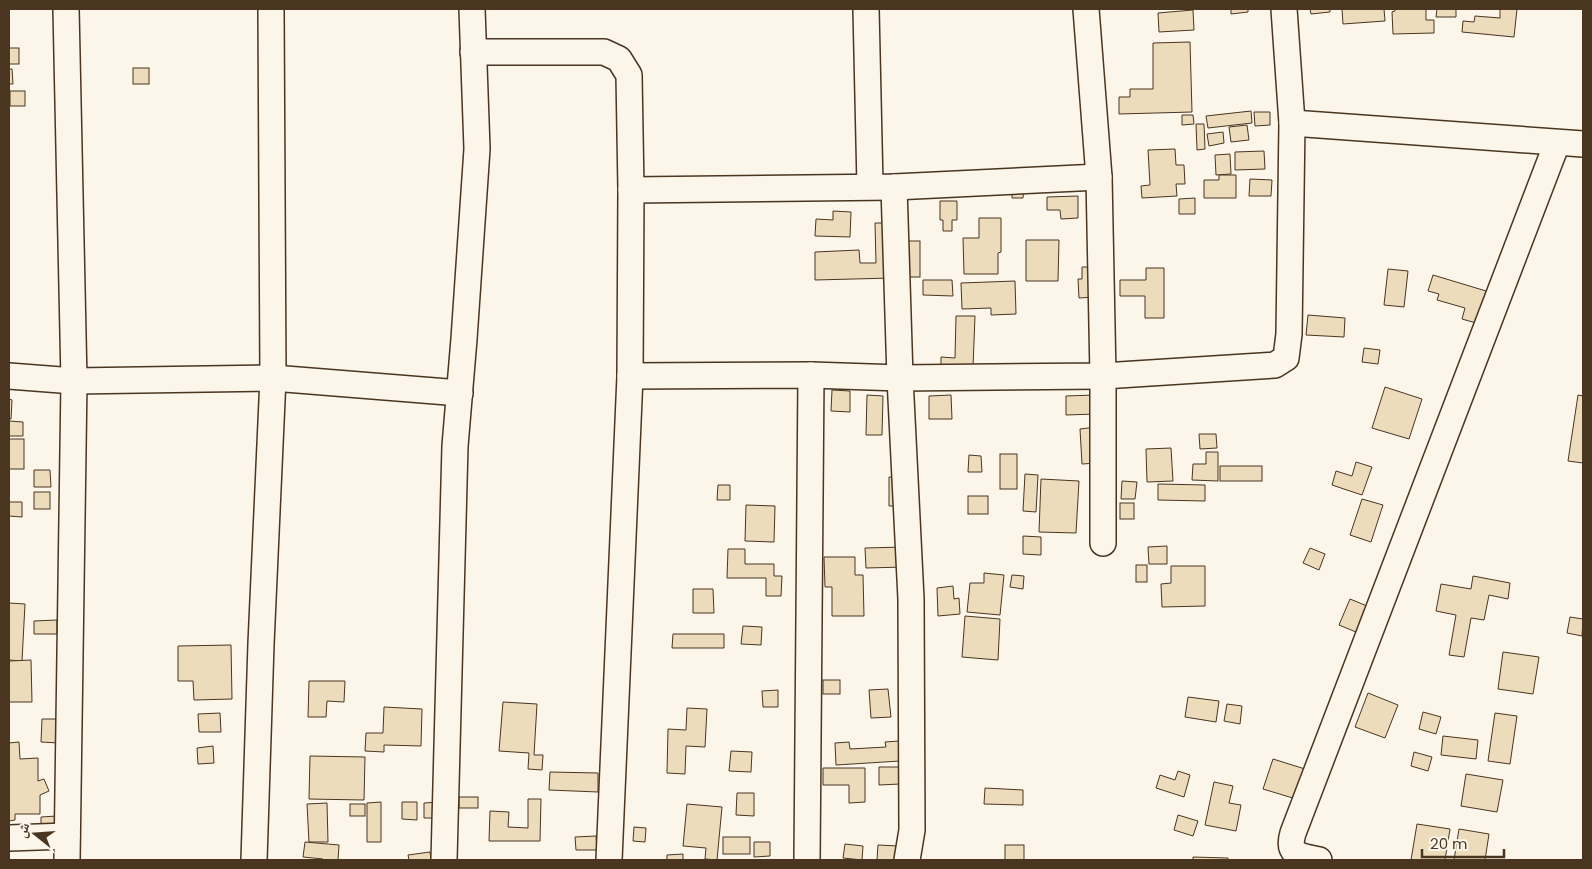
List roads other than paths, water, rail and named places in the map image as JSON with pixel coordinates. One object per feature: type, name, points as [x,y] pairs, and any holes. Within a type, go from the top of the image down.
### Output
[{"type":"street","points":[[9,838],[67,848],[74,380],[66,9]]},
{"type":"street","points":[[254,860],[261,634],[273,378],[271,9]]},
{"type":"street","points":[[444,860],[455,446],[477,149],[472,9]]},
{"type":"street","points":[[866,9],[900,378],[911,599],[912,830],[907,860]]},
{"type":"street","points":[[1086,9],[1099,177],[1103,376],[1103,543]]},
{"type":"street","points":[[630,376],[812,375],[900,378],[1103,376],[1275,365],[1286,358],[1289,334],[1292,123],[1284,9]]},
{"type":"street","points":[[473,52],[604,52],[620,59],[629,75],[631,190],[630,376],[609,860]]},
{"type":"street","points":[[1292,123],[1583,144]]},
{"type":"street","points":[[1319,860],[1301,856],[1292,851],[1289,844],[1557,143]]},
{"type":"street","points":[[631,190],[882,186],[1099,177]]},
{"type":"street","points":[[806,860],[812,375]]},
{"type":"street","points":[[9,376],[74,380],[273,378],[460,393]]}]
